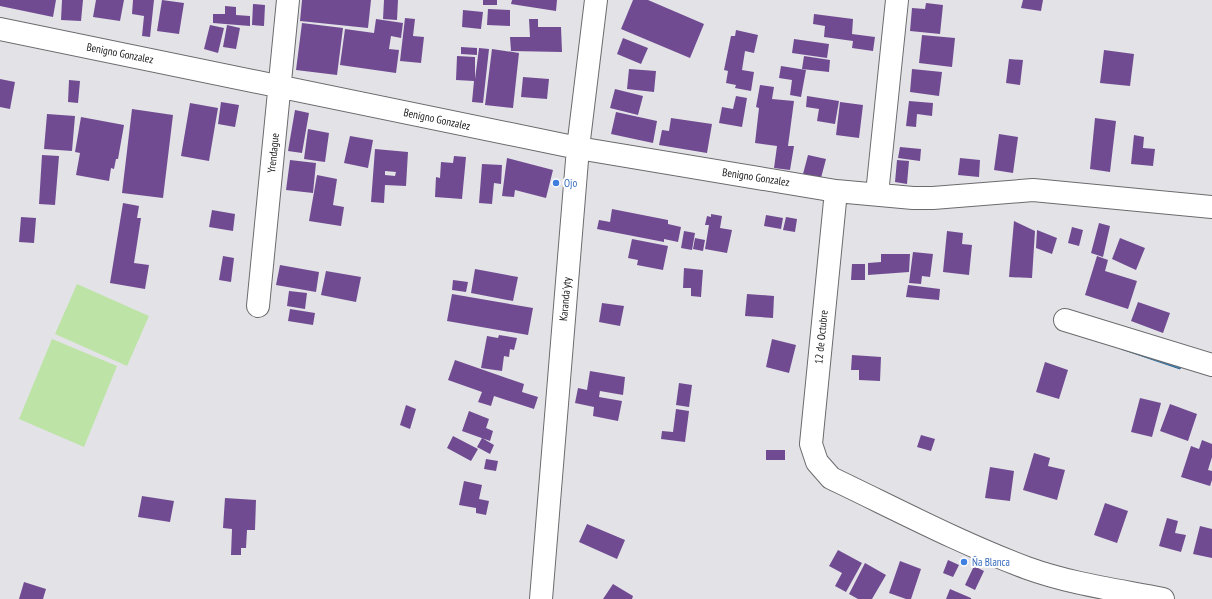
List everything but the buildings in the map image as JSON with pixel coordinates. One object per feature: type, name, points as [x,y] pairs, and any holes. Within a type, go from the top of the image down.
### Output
[{"type":"street","name":"Yrendague","points":[[258,306],[288,0]]},
{"type":"street","name":"Karanda'yty","points":[[541,599],[578,148],[596,0]]},
{"type":"street","points":[[877,194],[897,0]]},
{"type":"street","name":"Benigno Gonzalez","points":[[0,29],[578,148],[836,191],[913,198],[933,198],[1033,190],[1212,207]]},
{"type":"street","name":"12 de Octubre","points":[[836,191],[811,444],[817,462],[831,478],[983,550],[1028,568],[1073,582],[1163,599]]},
{"type":"street","points":[[1065,320],[1211,362]]},
{"type":"green space","points":[[77,284],[149,316],[127,366],[55,334]]},
{"type":"green space","points":[[52,339],[117,366],[84,447],[19,419]]},
{"type":"water","points":[[1122,346],[1181,367],[1180,369],[1121,349]]},
{"type":"place","name":"Ojo","points":[[556,183]]},
{"type":"place","name":"Ña Blanca","points":[[964,562]]}]
